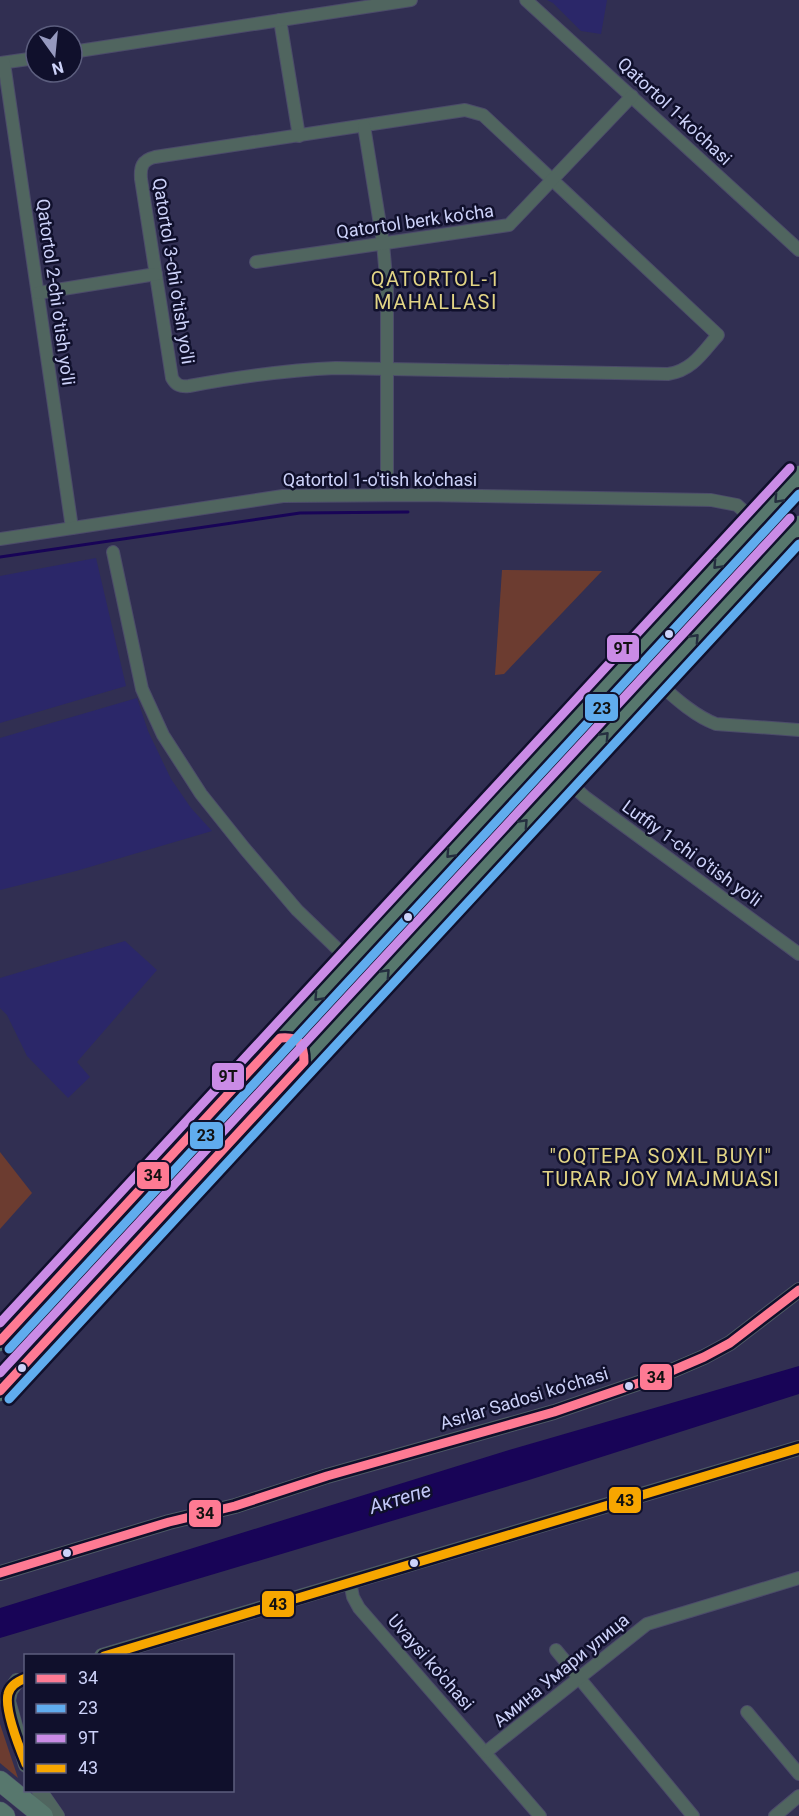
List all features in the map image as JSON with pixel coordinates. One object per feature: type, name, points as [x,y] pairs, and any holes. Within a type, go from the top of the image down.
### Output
[{"type":"main road","points":[[0,1341],[799,476]]},
{"type":"main road","points":[[0,1391],[656,681],[796,534]]},
{"type":"main road","points":[[346,967],[341,984],[346,993],[351,996],[363,996],[368,993]]},
{"type":"main road","points":[[280,1038],[290,1037],[300,1042],[304,1052],[304,1062]]},
{"type":"main road","points":[[0,1781],[43,1816]]},
{"type":"main road","points":[[0,1812],[5,1816]]},
{"type":"street","points":[[323,0],[325,13]]},
{"type":"street","points":[[84,50],[411,0]]},
{"type":"street","name":"Qatortol 1-ko'chasi","points":[[526,0],[799,250]]},
{"type":"street","points":[[280,20],[299,136]]},
{"type":"street","points":[[2,63],[24,60]]},
{"type":"street","name":"Qatortol 2-chi o'tish yo'li","points":[[2,63],[72,528]]},
{"type":"street","name":"Qatortol berk ko'cha","points":[[256,262],[509,225],[632,96]]},
{"type":"street","name":"Qatortol 3-chi o'tish yo'li","points":[[465,110],[478,112],[718,335],[697,360],[684,370],[668,374],[298,369],[189,386],[178,385],[172,378],[141,179],[143,163],[152,158],[364,126],[465,110]]},
{"type":"street","points":[[364,126],[383,243],[387,289],[387,495]]},
{"type":"street","points":[[38,293],[156,274]]},
{"type":"street","name":"Qatortol 1-o'tish ko'chasi","points":[[0,539],[283,496],[387,495],[711,500],[736,505],[756,522]]},
{"type":"street","points":[[113,552],[142,689],[163,735],[201,794],[346,967]]},
{"type":"street","points":[[656,681],[673,696],[716,724],[799,730]]},
{"type":"street","name":"Lutfiy 1-chi o'tish yo'li","points":[[565,779],[585,797],[799,954]]},
{"type":"street","name":"Asrlar Sadosi ko‘chasi","points":[[0,1573],[169,1522],[235,1506],[327,1476],[554,1412],[662,1375],[704,1357],[730,1342],[799,1290]]},
{"type":"street","points":[[109,1654],[799,1448]]},
{"type":"street","name":"Амина Умари улица","points":[[486,1752],[647,1624],[799,1578]]},
{"type":"street","name":"Uvaysi ko'chasi","points":[[350,1582],[353,1597],[359,1608],[540,1816]]},
{"type":"street","points":[[556,1650],[693,1816]]},
{"type":"street","points":[[0,1686],[21,1680]]},
{"type":"street","points":[[8,1706],[10,1690],[21,1680]]},
{"type":"street","points":[[0,1692],[6,1699],[24,1758]]},
{"type":"street","points":[[747,1712],[799,1774]]},
{"type":"street","points":[[40,1792],[57,1816]]},
{"type":"street","points":[[775,1816],[799,1796]]},
{"type":"shaded area","points":[[547,0],[607,0],[601,34],[581,31],[553,3]]},
{"type":"shaded area","points":[[96,558],[126,686],[0,723],[0,576]]},
{"type":"shaded area","points":[[502,570],[602,571],[504,674],[495,675]]},
{"type":"shaded area","points":[[137,698],[148,731],[171,779],[191,808],[212,831],[76,871],[0,890],[0,738]]},
{"type":"shaded area","points":[[125,941],[157,970],[77,1062],[90,1077],[68,1098],[27,1056],[7,1015],[0,1008],[0,978]]},
{"type":"shaded area","points":[[0,1152],[32,1193],[0,1229]]},
{"type":"shaded area","points":[[0,1724],[18,1778],[0,1763]]},
{"type":"water","name":"Актепе","points":[[799,1366],[799,1394],[529,1480],[0,1638],[0,1608],[509,1450]]},
{"type":"waterway","points":[[0,557],[300,513],[408,512]]},
{"type":"transit line","name":"9Т","points":[[0,1323],[790,468]]},
{"type":"transit line","name":"23","points":[[9,1349],[799,494]]},
{"type":"transit line","name":"9Т","points":[[0,1373],[790,518]]},
{"type":"transit line","name":"23","points":[[9,1399],[799,544]]},
{"type":"transit line","name":"34","points":[[0,1341],[280,1038],[292,1038],[300,1042],[304,1062],[0,1391]]},
{"type":"transit line","name":"34","points":[[0,1573],[169,1522],[235,1506],[327,1476],[554,1412],[662,1375],[730,1343],[799,1290]]},
{"type":"transit line","name":"43","points":[[111,1654],[799,1448]]},
{"type":"transit line","name":"43","points":[[24,1679],[12,1686],[7,1701],[13,1729],[24,1759]]},
{"type":"district","name":"QATORTOL-1 MAHALLASI","points":[[436,290]]},
{"type":"district","name":"\"OQTEPA SOXIL BUYI\" TURAR JOY MAJMUASI","points":[[661,1168]]}]
